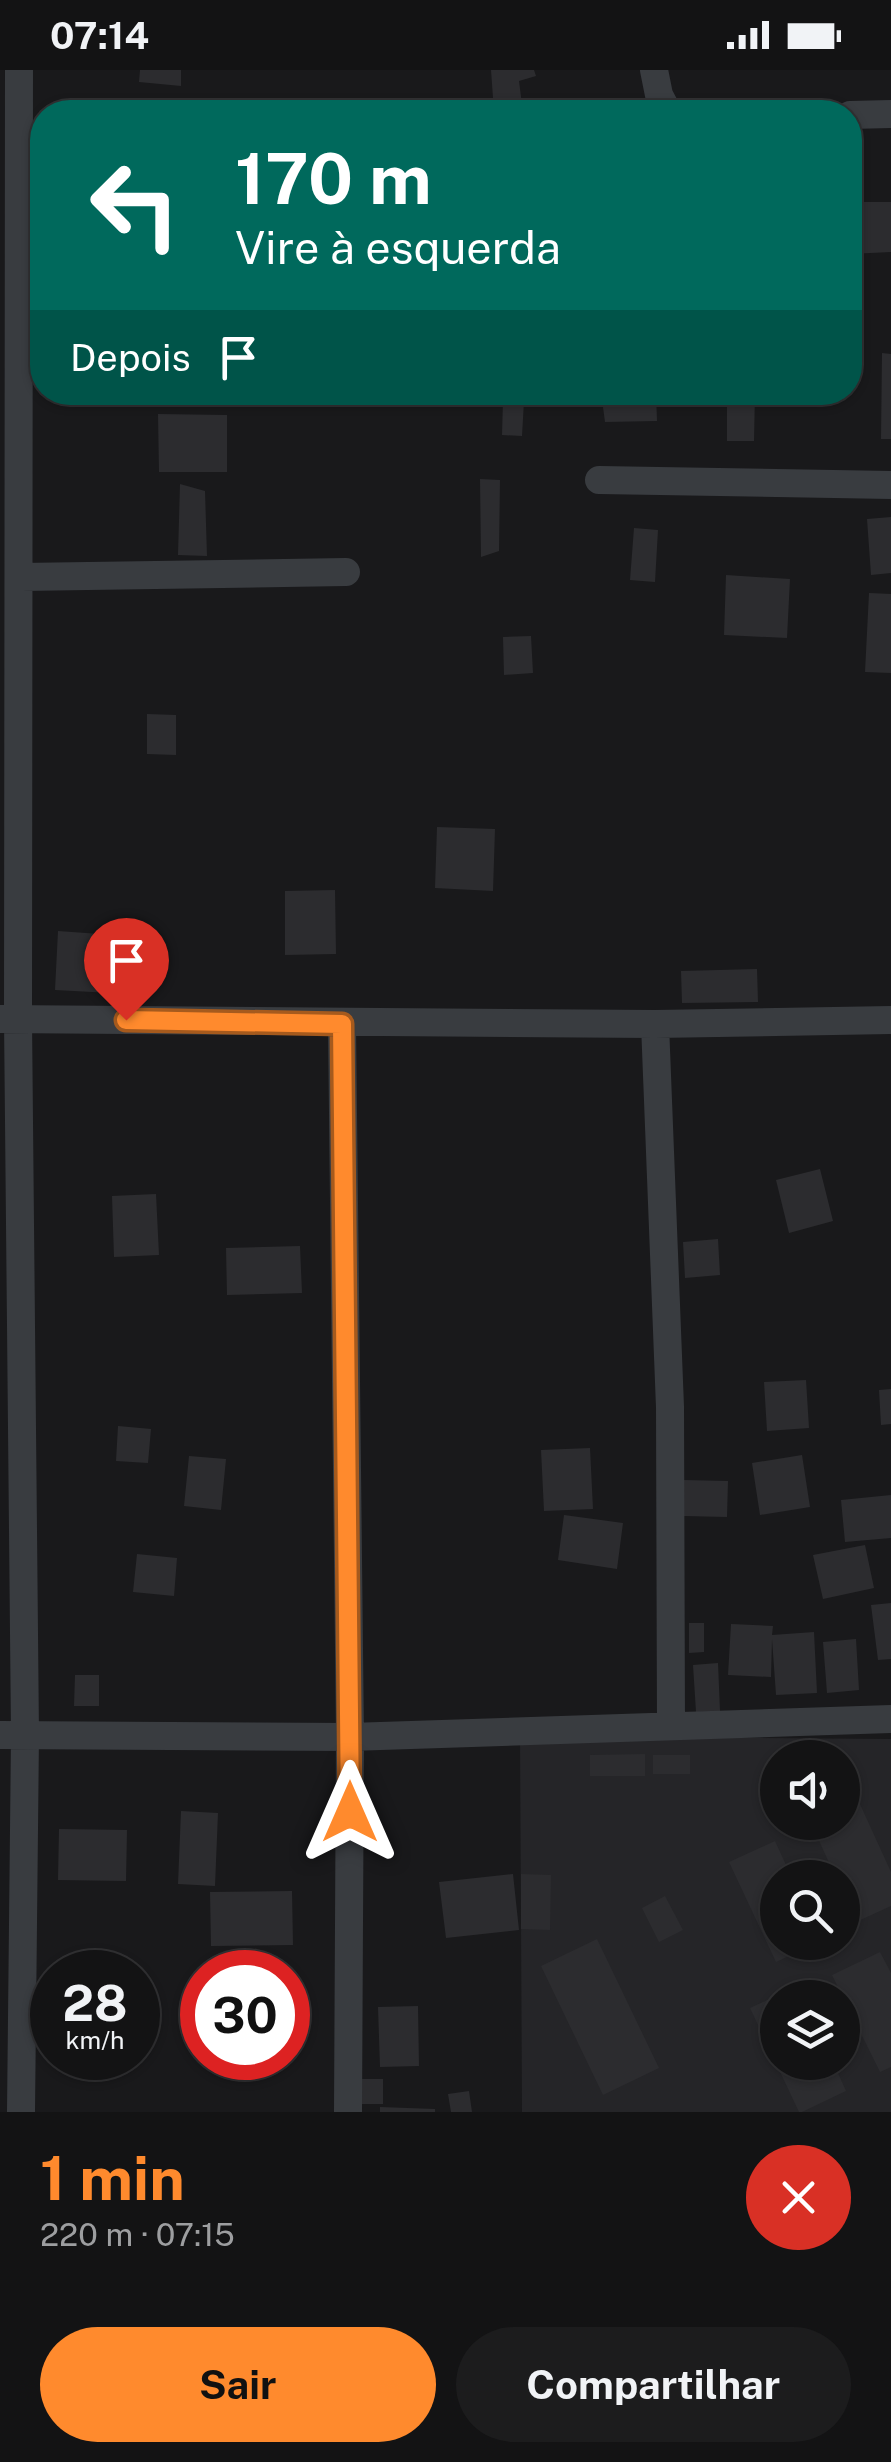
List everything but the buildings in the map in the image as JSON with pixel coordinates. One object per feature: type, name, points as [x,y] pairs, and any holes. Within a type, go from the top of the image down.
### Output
[{"type":"street","points":[[19,70],[9,1019],[13,1735],[21,2112]]},
{"type":"street","points":[[654,70],[661,100]]},
{"type":"street","points":[[862,115],[891,114]]},
{"type":"street","points":[[599,480],[891,485]]},
{"type":"street","points":[[14,566],[346,572]]},
{"type":"street","points":[[9,1019],[342,1024],[891,1020]]},
{"type":"street","points":[[342,1024],[350,1737],[348,2112]]},
{"type":"street","points":[[656,1024],[670,1407],[671,1726]]},
{"type":"street","points":[[13,1735],[350,1737],[891,1719]]},
{"type":"shaded area","points":[[520,1736],[891,1739],[891,2112],[522,2112]]},
{"type":"route","points":[[126,1020],[342,1024],[350,1812]]}]
